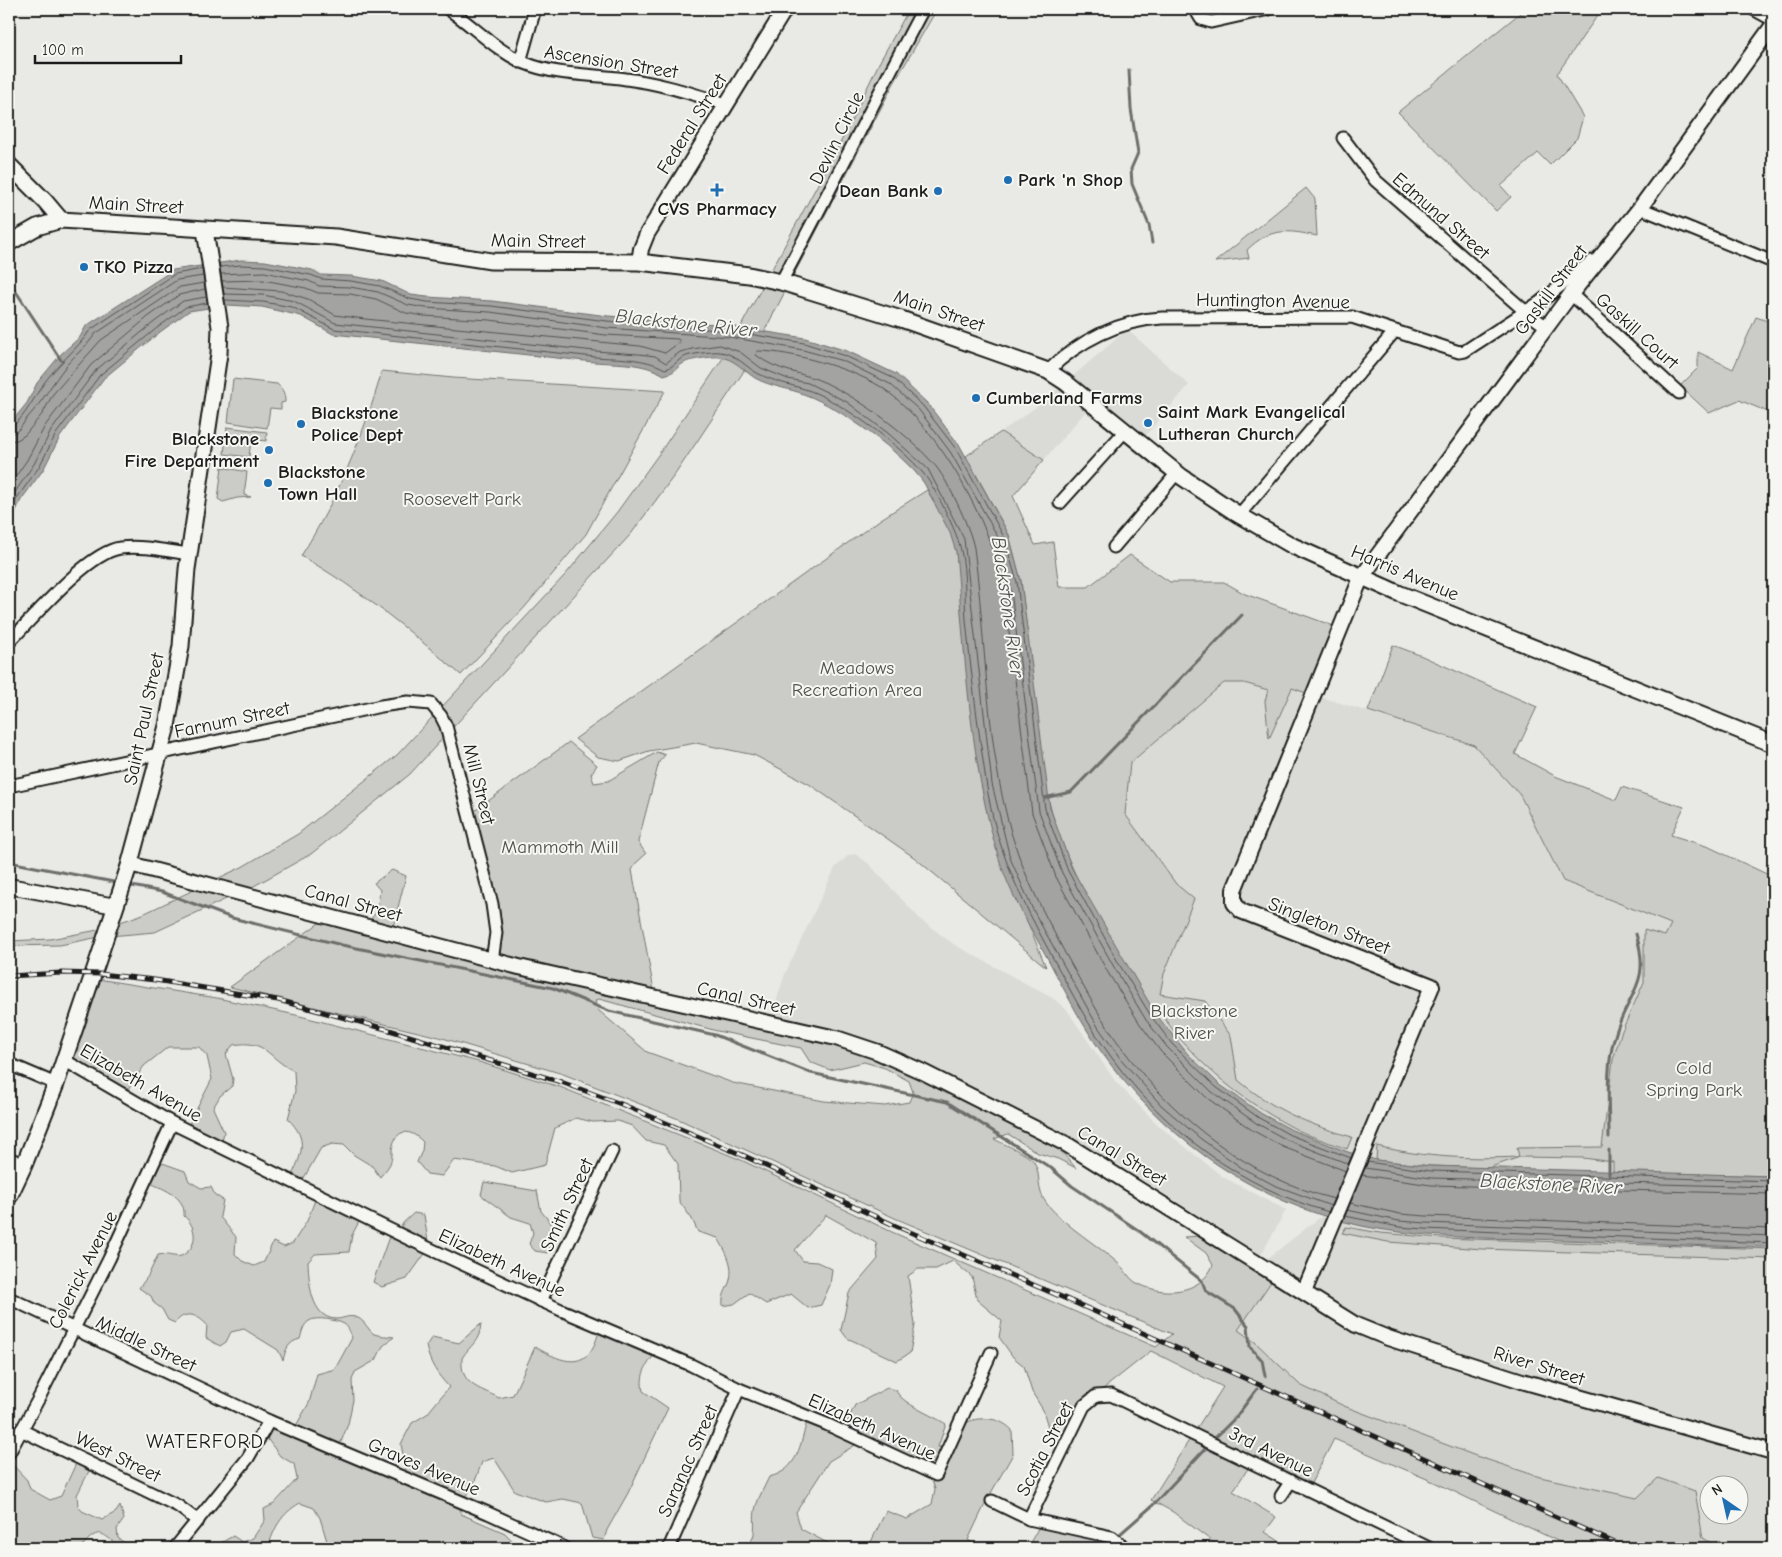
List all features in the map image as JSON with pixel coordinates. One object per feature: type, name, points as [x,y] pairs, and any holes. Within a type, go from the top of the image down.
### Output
[{"type":"main road","points":[[9,165],[61,220]]},
{"type":"main road","name":"Main Street","points":[[9,244],[38,227],[61,220],[205,230],[336,236],[491,261],[639,262],[749,275],[781,282],[902,319],[1052,374]]},
{"type":"main road","name":"Saint Paul Street","points":[[9,1197],[24,1165],[56,1084],[130,864],[167,726],[181,646],[189,554],[215,388],[220,326],[205,230]]},
{"type":"main road","name":"Harris Avenue","points":[[1052,374],[1177,473],[1239,515],[1293,546],[1361,578],[1773,744]]},
{"type":"street","name":"Ascension Street","points":[[448,9],[465,20],[507,55],[520,62],[541,69],[629,79],[688,92],[726,104]]},
{"type":"street","points":[[520,62],[535,9]]},
{"type":"street","name":"Federal Street","points":[[639,262],[641,249],[647,234],[786,9]]},
{"type":"street","name":"Devlin Circle","points":[[781,282],[825,201],[868,112],[923,9]]},
{"type":"street","points":[[1195,9],[1198,16],[1205,21],[1223,20],[1265,9]]},
{"type":"street","points":[[1753,9],[1773,20]]},
{"type":"street","name":"Gaskill Street","points":[[1361,578],[1571,294],[1640,208],[1773,26]]},
{"type":"street","name":"Edmund Street","points":[[1343,138],[1375,180],[1526,312]]},
{"type":"street","points":[[1640,208],[1773,262]]},
{"type":"street","name":"Huntington Avenue","points":[[1052,374],[1074,350],[1099,335],[1122,324],[1150,319],[1341,317],[1362,320],[1458,352],[1465,351],[1526,312],[1602,253]]},
{"type":"street","name":"Gaskill Court","points":[[1571,294],[1679,393]]},
{"type":"street","points":[[1526,312],[1547,327]]},
{"type":"street","points":[[1239,515],[1395,331]]},
{"type":"street","points":[[1060,503],[1125,431]]},
{"type":"street","points":[[1114,547],[1177,473]]},
{"type":"street","points":[[9,642],[83,568],[106,552],[130,547],[189,554]]},
{"type":"street","name":"Singleton Street","points":[[1304,1292],[1432,986],[1241,911],[1234,903],[1232,896],[1361,578]]},
{"type":"street","name":"Farnum Street","points":[[9,786],[381,706],[408,702],[425,702],[434,706]]},
{"type":"street","name":"Mill Street","points":[[434,706],[446,726],[451,742],[464,802],[492,904],[496,933],[492,960]]},
{"type":"street","name":"Canal Street","points":[[130,864],[492,960],[836,1038],[878,1052],[939,1080],[1073,1148],[1304,1292]]},
{"type":"street","points":[[9,886],[115,906]]},
{"type":"street","name":"Elizabeth Avenue","points":[[64,1060],[172,1123],[409,1239],[541,1301],[691,1364],[739,1389],[826,1424],[936,1475],[991,1352]]},
{"type":"street","points":[[9,1064],[56,1084]]},
{"type":"street","name":"Colerick Avenue","points":[[9,1453],[109,1259],[172,1123]]},
{"type":"street","name":"Smith Street","points":[[541,1301],[612,1150]]},
{"type":"street","points":[[9,1158],[24,1165]]},
{"type":"street","name":"River Street","points":[[1304,1292],[1356,1325],[1388,1338],[1522,1381],[1773,1452]]},
{"type":"street","name":"Middle Street","points":[[9,1298],[269,1421]]},
{"type":"street","name":"Saranac Street","points":[[669,1548],[739,1389]]},
{"type":"street","name":"3rd Avenue","points":[[1096,1396],[1111,1395],[1429,1548]]},
{"type":"street","name":"Scotia Street","points":[[1030,1519],[1084,1406],[1096,1396]]},
{"type":"street","points":[[175,1548],[248,1458],[269,1421]]},
{"type":"street","name":"Graves Avenue","points":[[269,1421],[488,1513],[564,1548]]},
{"type":"street","name":"West Street","points":[[21,1430],[178,1506],[198,1521]]},
{"type":"street","points":[[1281,1496],[1291,1481]]},
{"type":"street","points":[[992,1501],[1030,1519],[1112,1537],[1125,1548]]},
{"type":"shaded area","points":[[1130,332],[1189,385],[1138,444],[1091,405],[1044,460],[1001,432],[1039,405],[1122,334]]},
{"type":"shaded area","points":[[1224,683],[1244,683],[1268,690],[1265,701],[1269,738],[1292,688],[1474,745],[1520,795],[1563,881],[1671,924],[1613,1060],[1613,1172],[1431,1166],[1376,1160],[1348,1152],[1292,1130],[1262,1114],[1219,1083],[1176,1041],[1155,1013],[1164,974],[1194,899],[1176,885],[1125,814],[1130,763]]},
{"type":"shaded area","points":[[855,854],[869,864],[922,921],[953,944],[1054,999],[1067,1010],[1115,1081],[1159,1126],[1223,1177],[1286,1210],[1261,1255],[1113,1161],[934,1068],[847,1033],[774,1017],[777,999],[785,974],[835,868],[849,855]]},
{"type":"shaded area","points":[[1323,1215],[1384,1230],[1425,1234],[1773,1247],[1773,1548],[1720,1548],[1703,1538],[1701,1524],[1750,1524],[1750,1474],[1700,1474],[1700,1520],[1695,1491],[1658,1478],[1638,1498],[1540,1477],[1476,1456],[1344,1406],[1300,1385],[1255,1342],[1238,1330],[1275,1276],[1258,1266]]},
{"type":"green space","points":[[909,9],[937,9],[893,85],[742,374],[676,473],[631,534],[410,774],[311,854],[254,886],[155,932],[99,937],[60,945],[9,946],[9,941],[50,939],[98,930],[143,914],[242,867],[298,834],[397,755],[566,574],[617,512],[661,451],[727,352],[845,134],[879,63]]},
{"type":"green space","points":[[1525,9],[1602,9],[1557,74],[1583,117],[1577,138],[1550,165],[1538,153],[1501,186],[1511,197],[1496,211],[1398,112]]},
{"type":"green space","points":[[1306,188],[1315,199],[1317,236],[1297,232],[1272,234],[1264,237],[1247,250],[1249,258],[1215,262]]},
{"type":"green space","points":[[1756,317],[1773,323],[1773,414],[1739,400],[1709,413],[1680,386],[1698,368],[1698,352],[1733,369]]},
{"type":"green space","name":"Roosevelt Park","points":[[382,371],[453,378],[665,391],[586,534],[525,607],[461,675],[404,627],[344,582],[301,556],[338,489],[367,419]]},
{"type":"green space","points":[[233,379],[277,384],[282,390],[285,402],[281,403],[281,409],[270,408],[267,428],[228,422]]},
{"type":"green space","points":[[227,427],[267,432],[266,441],[251,439],[249,457],[224,454]]},
{"type":"green space","points":[[1001,432],[1044,460],[1013,496],[1035,545],[1053,542],[1059,587],[1088,587],[1130,555],[1170,582],[1224,582],[1245,594],[1342,629],[1315,696],[1292,688],[1269,739],[1265,701],[1268,690],[1244,683],[1224,683],[1130,763],[1125,814],[1176,884],[1194,899],[1164,974],[1160,994],[1205,1001],[1231,1036],[1238,1080],[1251,1091],[1292,1115],[1320,1127],[1352,1137],[1347,1149],[1304,1133],[1271,1115],[1233,1089],[1199,1059],[1169,1025],[1157,1007],[1155,1013],[1105,932],[1075,874],[1052,814],[1045,784],[1021,581],[1009,535],[966,456]]},
{"type":"green space","points":[[222,467],[247,472],[244,495],[251,497],[223,502],[218,499]]},
{"type":"green space","name":"Meadows Recreation Area","points":[[927,490],[948,525],[959,554],[1028,923],[1046,967],[915,858],[809,784],[754,755],[696,743],[649,751],[619,761],[598,757],[575,739],[881,519]]},
{"type":"green space","name":"Cold Spring Park","points":[[1393,645],[1537,707],[1515,754],[1555,776],[1616,800],[1622,787],[1684,807],[1671,835],[1709,847],[1773,877],[1773,1176],[1613,1172],[1613,1162],[1583,1158],[1520,1157],[1488,1168],[1431,1166],[1376,1160],[1377,1146],[1448,1157],[1483,1158],[1519,1157],[1517,1148],[1602,1147],[1613,1060],[1621,1033],[1644,982],[1644,930],[1665,936],[1671,924],[1563,881],[1520,795],[1474,745],[1368,711]]},
{"type":"green space","name":"Mammoth Mill","points":[[569,742],[597,765],[591,774],[594,783],[608,781],[657,752],[665,755],[659,762],[638,842],[646,854],[636,863],[632,870],[654,991],[847,1042],[1053,1142],[1076,1168],[1058,1159],[1038,1153],[1008,1134],[994,1139],[1022,1153],[1034,1162],[1038,1172],[1041,1193],[1047,1204],[1064,1221],[1111,1257],[1135,1282],[1156,1290],[1168,1291],[1190,1288],[1199,1282],[1207,1275],[1213,1265],[1206,1253],[1184,1237],[1201,1236],[1275,1276],[1238,1330],[1255,1342],[1300,1385],[1344,1406],[1476,1456],[1540,1477],[1637,1498],[1658,1478],[1695,1491],[1703,1538],[1720,1548],[1572,1548],[1434,1482],[1334,1439],[1309,1487],[1253,1461],[1233,1491],[1276,1517],[1265,1532],[1290,1548],[1221,1548],[1173,1512],[1151,1500],[1223,1387],[1151,1351],[1055,1427],[1048,1427],[1043,1410],[1032,1392],[1024,1366],[1013,1357],[999,1337],[1002,1321],[977,1300],[972,1277],[953,1261],[936,1269],[918,1269],[908,1276],[915,1325],[910,1353],[897,1361],[847,1338],[841,1330],[849,1293],[878,1259],[876,1243],[826,1215],[795,1250],[803,1261],[817,1262],[832,1269],[830,1285],[821,1305],[808,1308],[791,1294],[766,1304],[749,1293],[734,1304],[723,1306],[723,1297],[731,1277],[729,1259],[724,1249],[718,1238],[698,1232],[692,1219],[679,1201],[678,1164],[664,1145],[646,1141],[632,1126],[618,1121],[593,1122],[576,1118],[555,1128],[545,1165],[512,1173],[495,1166],[454,1160],[442,1176],[427,1174],[417,1162],[422,1151],[423,1142],[415,1135],[406,1132],[398,1135],[395,1139],[390,1163],[380,1177],[372,1166],[354,1155],[344,1145],[332,1144],[321,1148],[301,1183],[290,1179],[298,1162],[301,1148],[299,1133],[288,1119],[295,1091],[294,1071],[266,1050],[253,1045],[233,1045],[226,1054],[233,1079],[232,1086],[220,1096],[213,1108],[224,1132],[221,1146],[187,1128],[212,1079],[207,1056],[199,1047],[168,1047],[144,1066],[125,1094],[68,1065],[91,978],[217,998],[296,1015],[479,1062],[560,1087],[739,1159],[892,1232],[1156,1347],[1172,1334],[897,1219],[676,1118],[563,1074],[439,1037],[230,987],[329,916],[366,926],[377,911],[380,890],[374,883],[392,870],[406,876],[392,931],[489,959],[496,943],[469,815]],"holes":[[[599,999],[717,1031],[801,1048],[810,1062],[830,1070],[864,1062],[885,1068],[909,1081],[913,1092],[909,1102],[885,1106],[824,1101],[733,1083],[647,1052],[598,1010],[595,1001]]]},
{"type":"green space","points":[[154,1160],[185,1171],[189,1181],[201,1188],[211,1187],[215,1195],[223,1200],[220,1217],[236,1237],[235,1254],[242,1261],[254,1266],[264,1262],[273,1242],[284,1247],[293,1243],[307,1221],[317,1195],[362,1216],[352,1235],[349,1252],[315,1254],[308,1262],[310,1288],[316,1305],[321,1312],[327,1317],[336,1319],[358,1318],[374,1334],[394,1337],[383,1346],[376,1360],[355,1372],[352,1380],[353,1400],[348,1424],[338,1450],[408,1481],[401,1444],[412,1423],[427,1414],[449,1387],[438,1373],[430,1358],[426,1346],[432,1337],[459,1343],[481,1324],[477,1339],[462,1358],[462,1367],[467,1380],[478,1388],[499,1398],[513,1395],[535,1347],[557,1358],[572,1361],[580,1360],[592,1349],[601,1327],[658,1350],[643,1374],[643,1391],[668,1408],[628,1493],[607,1530],[604,1540],[592,1538],[582,1503],[563,1499],[546,1502],[515,1491],[494,1458],[482,1462],[472,1489],[460,1502],[461,1514],[505,1533],[519,1548],[329,1548],[320,1518],[314,1508],[300,1503],[293,1507],[279,1522],[268,1548],[220,1548],[217,1545],[233,1536],[242,1542],[253,1538],[265,1520],[264,1509],[274,1504],[297,1479],[294,1464],[280,1456],[266,1437],[275,1424],[293,1431],[309,1403],[317,1374],[335,1369],[352,1338],[344,1324],[326,1319],[312,1320],[305,1325],[300,1339],[288,1346],[283,1360],[278,1350],[244,1329],[231,1332],[226,1342],[220,1346],[206,1338],[207,1325],[195,1316],[183,1316],[175,1323],[168,1320],[162,1309],[154,1303],[151,1296],[139,1288],[148,1276],[158,1255],[181,1256],[191,1248],[194,1231],[192,1225],[184,1216],[184,1209],[177,1198],[171,1193],[145,1181]]},
{"type":"green space","points":[[484,1182],[537,1191],[541,1211],[554,1227],[548,1253],[535,1251],[529,1244],[533,1233],[530,1223],[511,1217],[481,1195]]},
{"type":"green space","points":[[414,1213],[424,1215],[429,1248],[407,1279],[382,1287],[373,1282],[391,1231],[399,1231],[403,1223]]},
{"type":"green space","name":"Blackstone River","points":[[1346,1227],[1380,1233],[1441,1238],[1773,1249],[1773,1259],[1482,1249],[1388,1242],[1342,1233]]},
{"type":"green space","points":[[887,1388],[896,1390],[904,1400],[946,1424],[938,1447],[943,1447],[957,1430],[973,1420],[994,1420],[1004,1423],[1012,1430],[1013,1454],[987,1500],[968,1540],[981,1548],[864,1548],[869,1546],[886,1511],[907,1519],[932,1504],[935,1489],[929,1472],[862,1441],[829,1461],[796,1512],[801,1529],[837,1548],[743,1548],[749,1544],[754,1535],[756,1506],[769,1477],[779,1474],[787,1468],[797,1455],[808,1418],[843,1430],[855,1405]]},
{"type":"green space","points":[[78,1459],[91,1467],[77,1495],[78,1506],[82,1511],[102,1520],[116,1512],[120,1506],[124,1519],[117,1529],[118,1538],[131,1548],[116,1544],[101,1534],[95,1534],[81,1548],[9,1548],[9,1461],[27,1480],[30,1489],[50,1500],[61,1496]]},
{"type":"green space","points":[[1040,1525],[1115,1541],[1108,1548],[1027,1548]]},
{"type":"water","points":[[241,260],[265,261],[312,270],[321,275],[351,276],[382,281],[411,295],[492,301],[608,316],[716,324],[805,338],[847,351],[896,374],[927,403],[960,446],[1009,535],[1021,581],[1050,808],[1072,869],[1155,1013],[1187,1053],[1219,1084],[1262,1114],[1292,1130],[1348,1152],[1376,1160],[1431,1166],[1773,1176],[1773,1247],[1462,1237],[1362,1226],[1325,1216],[1289,1203],[1254,1187],[1222,1168],[1191,1146],[1162,1121],[1136,1094],[1102,1053],[1070,1001],[1009,885],[999,859],[981,784],[970,707],[956,552],[950,533],[924,483],[902,459],[853,420],[806,395],[761,381],[729,360],[716,357],[692,360],[664,375],[648,368],[630,364],[594,362],[333,334],[301,316],[262,307],[228,305],[189,311],[104,378],[60,437],[43,470],[21,500],[9,526],[9,425],[27,403],[37,383],[61,354],[80,337],[86,326],[173,270]]},
{"type":"waterway","points":[[1129,70],[1131,109],[1138,153],[1131,169],[1132,184],[1149,225],[1152,243]]},
{"type":"waterway","points":[[9,281],[61,360]]},
{"type":"waterway","points":[[1044,798],[1071,792],[1242,615]]},
{"type":"waterway","points":[[9,862],[119,883]]},
{"type":"waterway","points":[[127,885],[162,892],[232,918],[342,945],[553,988],[609,1011],[715,1035],[811,1073],[947,1102],[1051,1168],[1072,1186],[1138,1230],[1202,1281],[1206,1291],[1235,1309],[1248,1326],[1250,1347],[1262,1360],[1265,1376]]},
{"type":"waterway","points":[[1609,1137],[1608,1086],[1612,1048],[1620,1021],[1640,977],[1640,951],[1636,934]]},
{"type":"waterway","points":[[1609,1150],[1609,1174]]},
{"type":"waterway","points":[[1216,1437],[1236,1417],[1257,1389]]},
{"type":"waterway","points":[[1120,1534],[1152,1506],[1205,1449]]},
{"type":"waterway","points":[[1107,1548],[1109,1544]]},
{"type":"railway","points":[[9,976],[61,973],[100,974],[155,980],[278,1000],[386,1029],[561,1082],[621,1104],[740,1154],[896,1226],[1071,1301],[1626,1548]]},
{"type":"place","name":"Park 'n Shop","points":[[1008,180]]},
{"type":"place","name":"CVS Pharmacy","points":[[717,190]]},
{"type":"place","name":"Dean Bank","points":[[938,191]]},
{"type":"place","name":"TKO Pizza","points":[[84,267]]},
{"type":"place","name":"Cumberland Farms","points":[[976,398]]},
{"type":"place","name":"Saint Mark Evangelical Lutheran Church","points":[[1148,423]]},
{"type":"place","name":"Blackstone Police Dept","points":[[301,424]]},
{"type":"place","name":"Blackstone Fire Department","points":[[269,450]]},
{"type":"place","name":"Blackstone Town Hall","points":[[268,483]]},
{"type":"district","name":"WATERFORD","points":[[205,1441]]}]
